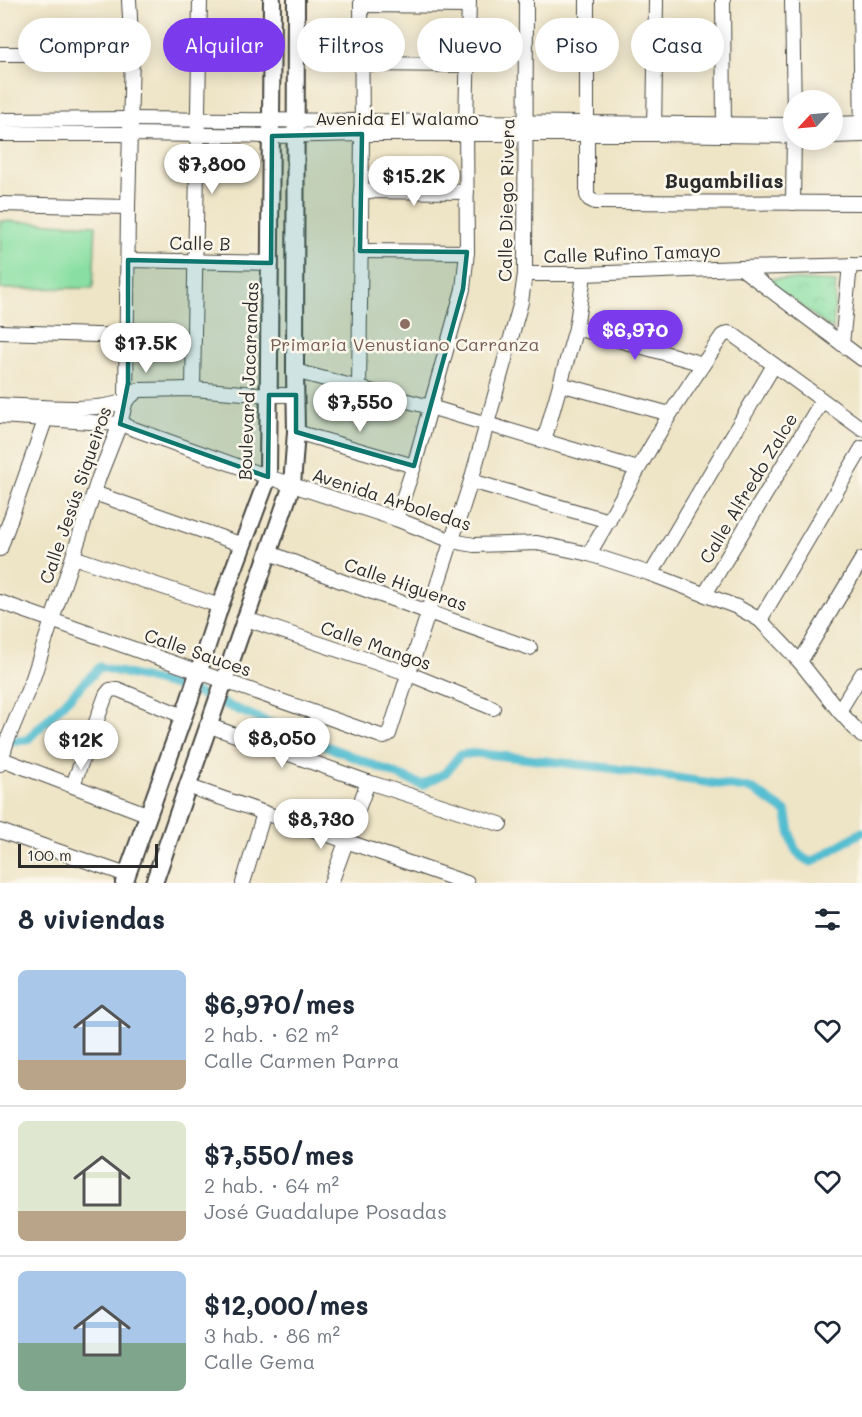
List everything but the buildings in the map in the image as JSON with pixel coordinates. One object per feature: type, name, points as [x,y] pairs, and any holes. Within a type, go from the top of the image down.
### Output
[{"type":"main road","name":"Boulevard Jacarandas","points":[[126,879],[220,606],[268,477],[272,0]]},
{"type":"main road","points":[[154,883],[292,485],[296,432],[296,0]]},
{"type":"street","name":"Calle Jesús Siqueiros","points":[[129,0],[130,18]]},
{"type":"street","points":[[193,390],[200,0]]},
{"type":"street","name":"Calle Diego Rivera","points":[[384,737],[389,734],[471,481],[521,302],[525,274],[526,0]]},
{"type":"street","points":[[587,0],[587,195],[590,200],[594,202],[862,203]]},
{"type":"street","points":[[655,129],[656,0]]},
{"type":"street","points":[[723,0],[724,129]]},
{"type":"street","points":[[792,0],[794,90]]},
{"type":"street","points":[[860,0],[862,129]]},
{"type":"street","points":[[361,3],[468,3]]},
{"type":"street","points":[[0,54],[18,54]]},
{"type":"street","name":"Calle Jesús Siqueiros","points":[[4,747],[33,678],[94,493],[120,424],[126,400],[131,72]]},
{"type":"street","points":[[359,389],[361,72]]},
{"type":"street","points":[[396,519],[414,466],[463,289],[467,252],[468,72]]},
{"type":"street","name":"Avenida El Walamo","points":[[0,120],[129,126],[198,135],[295,128],[724,129],[783,126]]},
{"type":"street","name":"Avenida El Walamo","points":[[0,134],[198,120],[272,129]]},
{"type":"street","points":[[843,126],[862,129]]},
{"type":"street","name":"Avenida El Walamo","points":[[724,129],[783,134]]},
{"type":"street","points":[[843,133],[862,129]]},
{"type":"street","points":[[793,150],[793,203]]},
{"type":"street","points":[[361,191],[467,192]]},
{"type":"street","points":[[0,204],[128,207]]},
{"type":"street","points":[[360,251],[467,252]]},
{"type":"street","name":"Calle B","points":[[128,260],[271,263]]},
{"type":"street","points":[[842,344],[856,265]]},
{"type":"street","name":"Calle Rufino Tamayo","points":[[525,274],[856,265]]},
{"type":"street","name":"Calle Rufino Tamayo","points":[[741,268],[862,359]]},
{"type":"street","points":[[544,441],[576,328],[583,274]]},
{"type":"street","points":[[576,328],[703,364]]},
{"type":"street","points":[[0,332],[128,336]]},
{"type":"street","points":[[589,554],[670,414],[722,336],[728,333],[862,429]]},
{"type":"street","points":[[651,574],[774,365]]},
{"type":"street","points":[[295,371],[430,407],[638,469]]},
{"type":"street","points":[[560,384],[670,414]]},
{"type":"street","points":[[0,405],[48,413],[126,400],[139,390],[296,395]]},
{"type":"street","name":"Calle Alfredo Zalce","points":[[705,594],[822,401]]},
{"type":"street","points":[[0,549],[48,413]]},
{"type":"street","name":"Avenida Arboledas","points":[[0,416],[48,413],[120,424],[452,540],[474,545],[537,543],[589,554],[705,594],[760,620],[800,662],[862,736]]},
{"type":"street","points":[[296,432],[414,466]]},
{"type":"street","points":[[760,620],[862,448]]},
{"type":"street","points":[[471,481],[609,521]]},
{"type":"street","points":[[94,493],[243,545]]},
{"type":"street","name":"Calle Higueras","points":[[270,553],[341,581],[530,648]]},
{"type":"street","points":[[73,557],[220,606]]},
{"type":"street","points":[[800,662],[862,559]]},
{"type":"street","name":"Calle Sauces","points":[[0,602],[53,620],[191,693],[219,694],[384,737]]},
{"type":"street","name":"Calle Mangos","points":[[246,619],[407,673],[493,708]]},
{"type":"street","points":[[839,711],[862,674]]},
{"type":"street","points":[[73,785],[106,695],[110,690],[117,688],[191,693]]},
{"type":"street","points":[[207,725],[368,782],[500,824]]},
{"type":"street","points":[[4,747],[73,785],[149,814]]},
{"type":"street","points":[[331,883],[368,782]]},
{"type":"street","points":[[187,786],[467,883]]},
{"type":"street","points":[[243,883],[264,813]]},
{"type":"street","points":[[0,831],[126,879]]},
{"type":"highlighted area","points":[[362,134],[360,251],[467,252],[463,289],[414,466],[296,432],[296,395],[269,395],[268,477],[120,424],[128,383],[128,260],[271,263],[272,136]]},
{"type":"green space","points":[[0,221],[96,225],[93,288],[0,289]]},
{"type":"green space","points":[[764,278],[836,282],[833,330]]},
{"type":"waterway","points":[[2,742],[27,740],[100,667],[202,695],[422,785],[445,773],[460,755],[476,753],[609,768],[752,789],[786,812],[795,848],[804,859],[812,862],[862,832]]},
{"type":"place","name":"Primaria Venustiano Carranza","points":[[405,324]]},
{"type":"district","name":"Bugambilias","points":[[724,180]]}]
